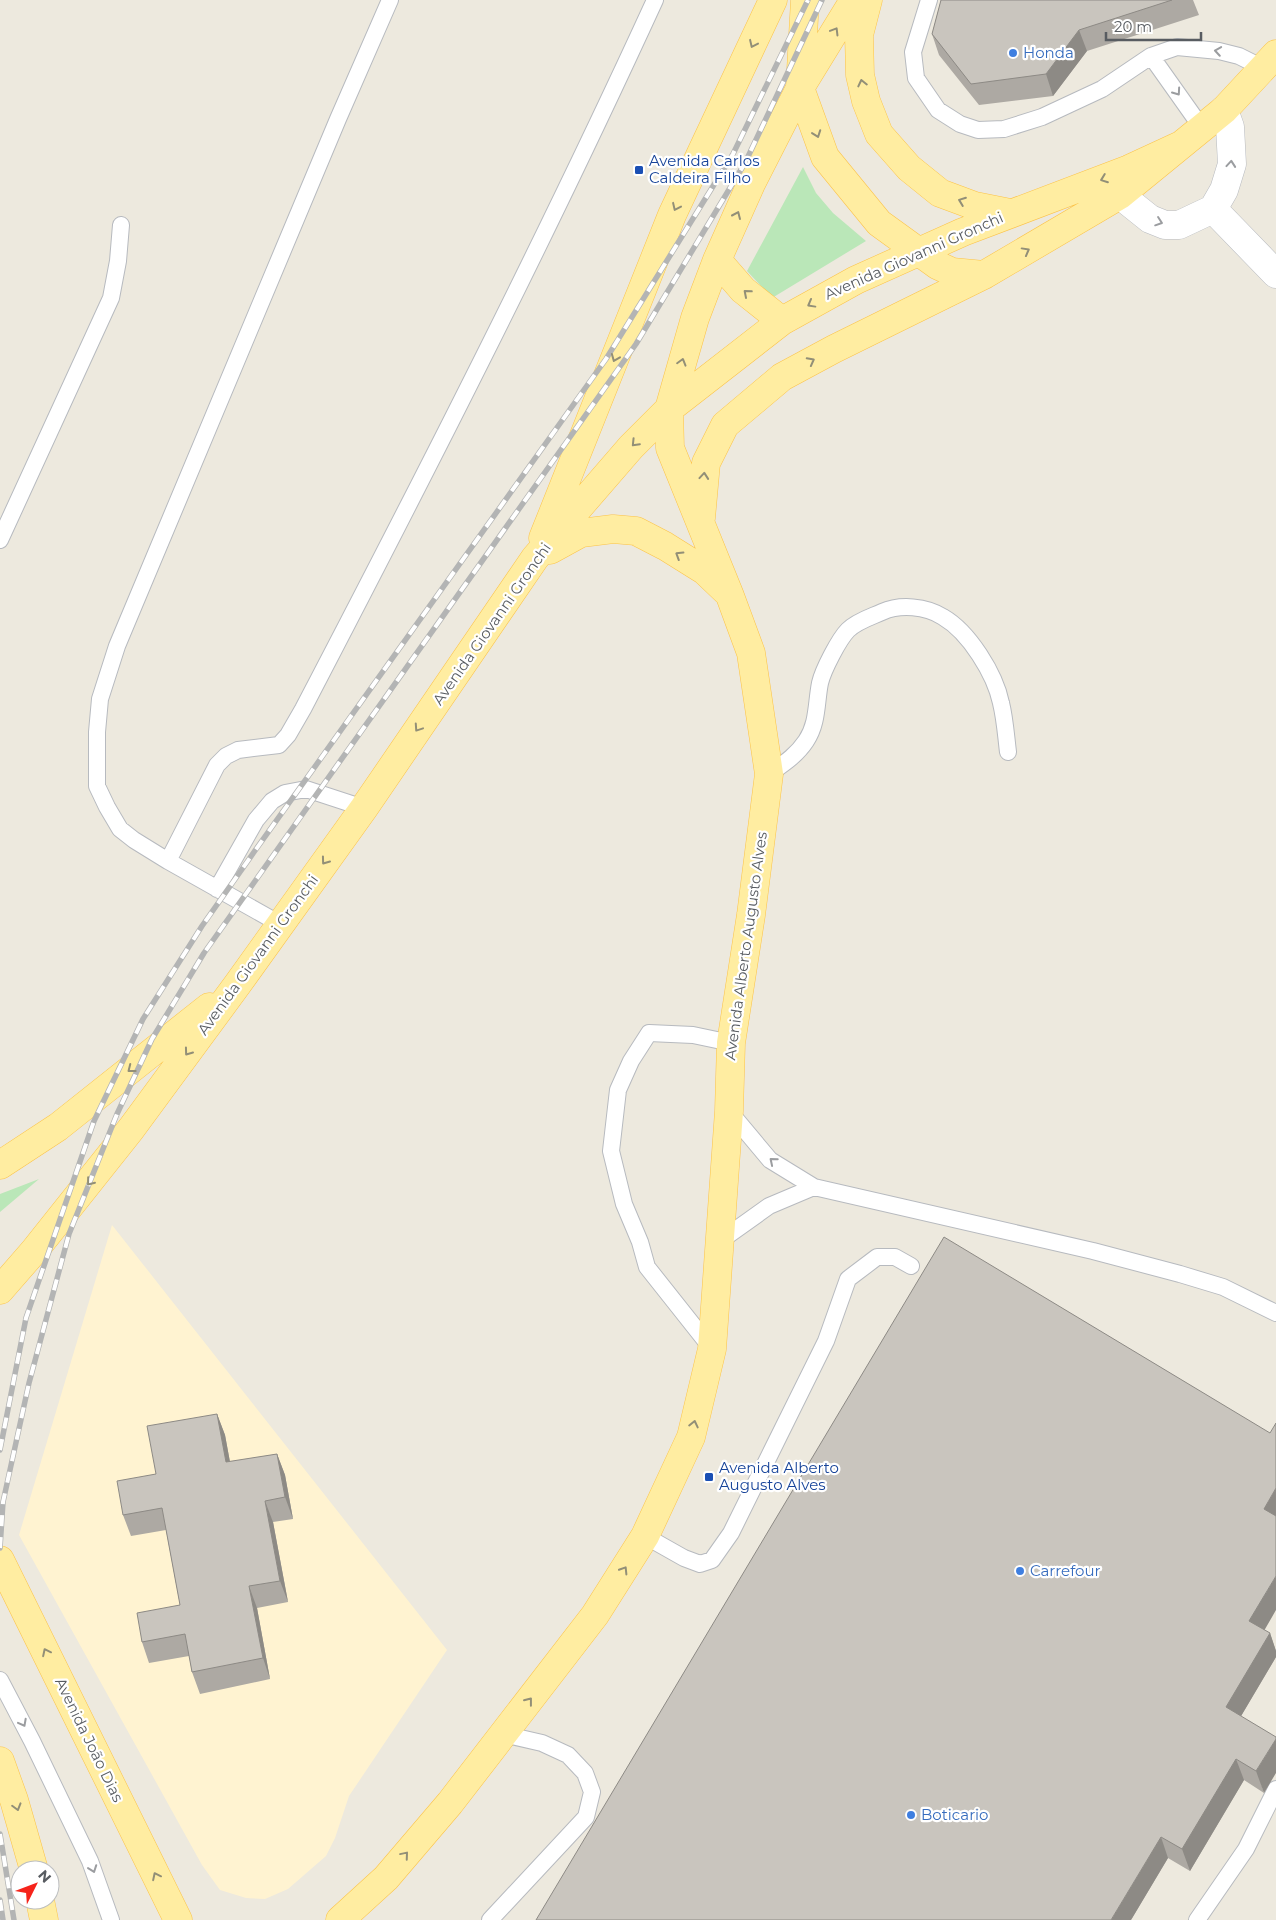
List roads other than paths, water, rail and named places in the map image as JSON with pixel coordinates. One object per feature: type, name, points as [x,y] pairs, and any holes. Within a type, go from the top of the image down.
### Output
[{"type":"main road","points":[[535,558],[672,215],[773,0]]},
{"type":"main road","points":[[805,0],[800,88],[825,157],[879,223],[937,265],[952,272],[984,274]]},
{"type":"main road","points":[[669,409],[695,318],[717,260],[751,184],[800,88],[854,0]]},
{"type":"main road","points":[[868,0],[859,35],[860,75],[866,101],[879,134],[909,168],[940,193],[974,206],[1010,213]]},
{"type":"main road","name":"Avenida Giovanni Gronchi","points":[[700,524],[706,463],[725,426],[782,377],[834,348],[984,274],[1120,195],[1224,110],[1270,61]]},
{"type":"main road","name":"Avenida Giovanni Gronchi","points":[[0,1290],[34,1251],[131,1129],[237,985],[364,808],[535,558],[631,447],[669,409],[782,321],[856,280],[918,251],[1010,213],[1129,169],[1180,145]]},
{"type":"main road","points":[[717,260],[743,290],[782,321]]},
{"type":"main road","name":"Avenida Alberto Augusto Alves","points":[[340,1920],[386,1878],[450,1803],[595,1615],[645,1536],[692,1437],[712,1349],[729,1111],[731,1043],[751,916],[769,774],[751,653],[670,448],[669,409]]},
{"type":"main road","points":[[535,558],[581,532],[613,529],[636,531],[665,546],[705,571],[730,596]]},
{"type":"main road","points":[[0,1165],[58,1127],[237,985]]},
{"type":"main road","name":"Avenida João Dias","points":[[0,1560],[178,1920]]},
{"type":"main road","points":[[0,1762],[14,1800],[31,1860]]},
{"type":"main road","points":[[359,1920],[372,1891]]},
{"type":"street","points":[[1120,195],[1150,219],[1165,225],[1179,226],[1214,209],[1224,190],[1232,164],[1230,127],[1224,110]]},
{"type":"street","points":[[1214,209],[1276,274]]},
{"type":"lane","points":[[280,924],[168,862],[120,829],[97,786],[97,732],[100,698],[117,646],[338,119],[390,0]]},
{"type":"lane","points":[[168,862],[217,765],[226,756],[238,750],[278,745],[288,735],[304,709],[440,444],[595,131],[655,0]]},
{"type":"lane","points":[[929,0],[913,52],[916,78],[938,110],[960,124],[978,130],[1004,129],[1042,117],[1102,89],[1151,56],[1177,47],[1219,50],[1239,56],[1270,61]]},
{"type":"lane","points":[[1151,56],[1202,128]]},
{"type":"lane","points":[[0,540],[111,298],[118,261],[121,225]]},
{"type":"lane","points":[[769,774],[794,756],[807,740],[816,716],[820,682],[826,665],[848,630],[863,620],[894,607],[933,610],[953,622],[971,643],[989,672],[1001,702],[1008,752]]},
{"type":"lane","points":[[217,889],[256,820],[272,801],[285,793],[306,789],[364,808]]},
{"type":"lane","points":[[712,1349],[647,1266],[640,1242],[624,1204],[611,1151],[618,1090],[631,1061],[649,1033],[693,1035],[731,1043]]},
{"type":"lane","points":[[729,1111],[770,1160],[814,1187],[1093,1251],[1180,1274],[1223,1288],[1276,1313]]},
{"type":"lane","points":[[720,1241],[768,1206],[814,1187]]},
{"type":"lane","points":[[645,1536],[684,1558],[700,1564],[712,1560],[731,1533],[826,1341],[848,1279],[877,1257],[895,1257],[911,1266]]},
{"type":"lane","points":[[0,1680],[90,1861],[111,1920]]},
{"type":"lane","points":[[490,1920],[586,1817],[592,1792],[585,1773],[568,1755],[542,1743],[503,1734]]},
{"type":"lane","points":[[1197,1920],[1246,1850],[1276,1789]]},
{"type":"railway","points":[[0,1450],[26,1318],[94,1121],[143,1019],[202,926],[606,359],[733,154],[808,0]]},
{"type":"railway","points":[[0,1548],[3,1502],[29,1383],[69,1234],[117,1114],[152,1039],[204,953],[636,344],[745,163],[822,0]]},
{"type":"railway","points":[[0,1834],[14,1920]]},
{"type":"railway","points":[[0,1900],[3,1920]]},
{"type":"place","name":"Honda","points":[[1013,53]]},
{"type":"place","name":"Avenida Carlos Caldeira Filho","points":[[639,170]]},
{"type":"place","name":"Avenida Alberto Augusto Alves","points":[[709,1477]]},
{"type":"place","name":"Carrefour","points":[[1020,1571]]},
{"type":"place","name":"Boticario","points":[[911,1815]]}]
